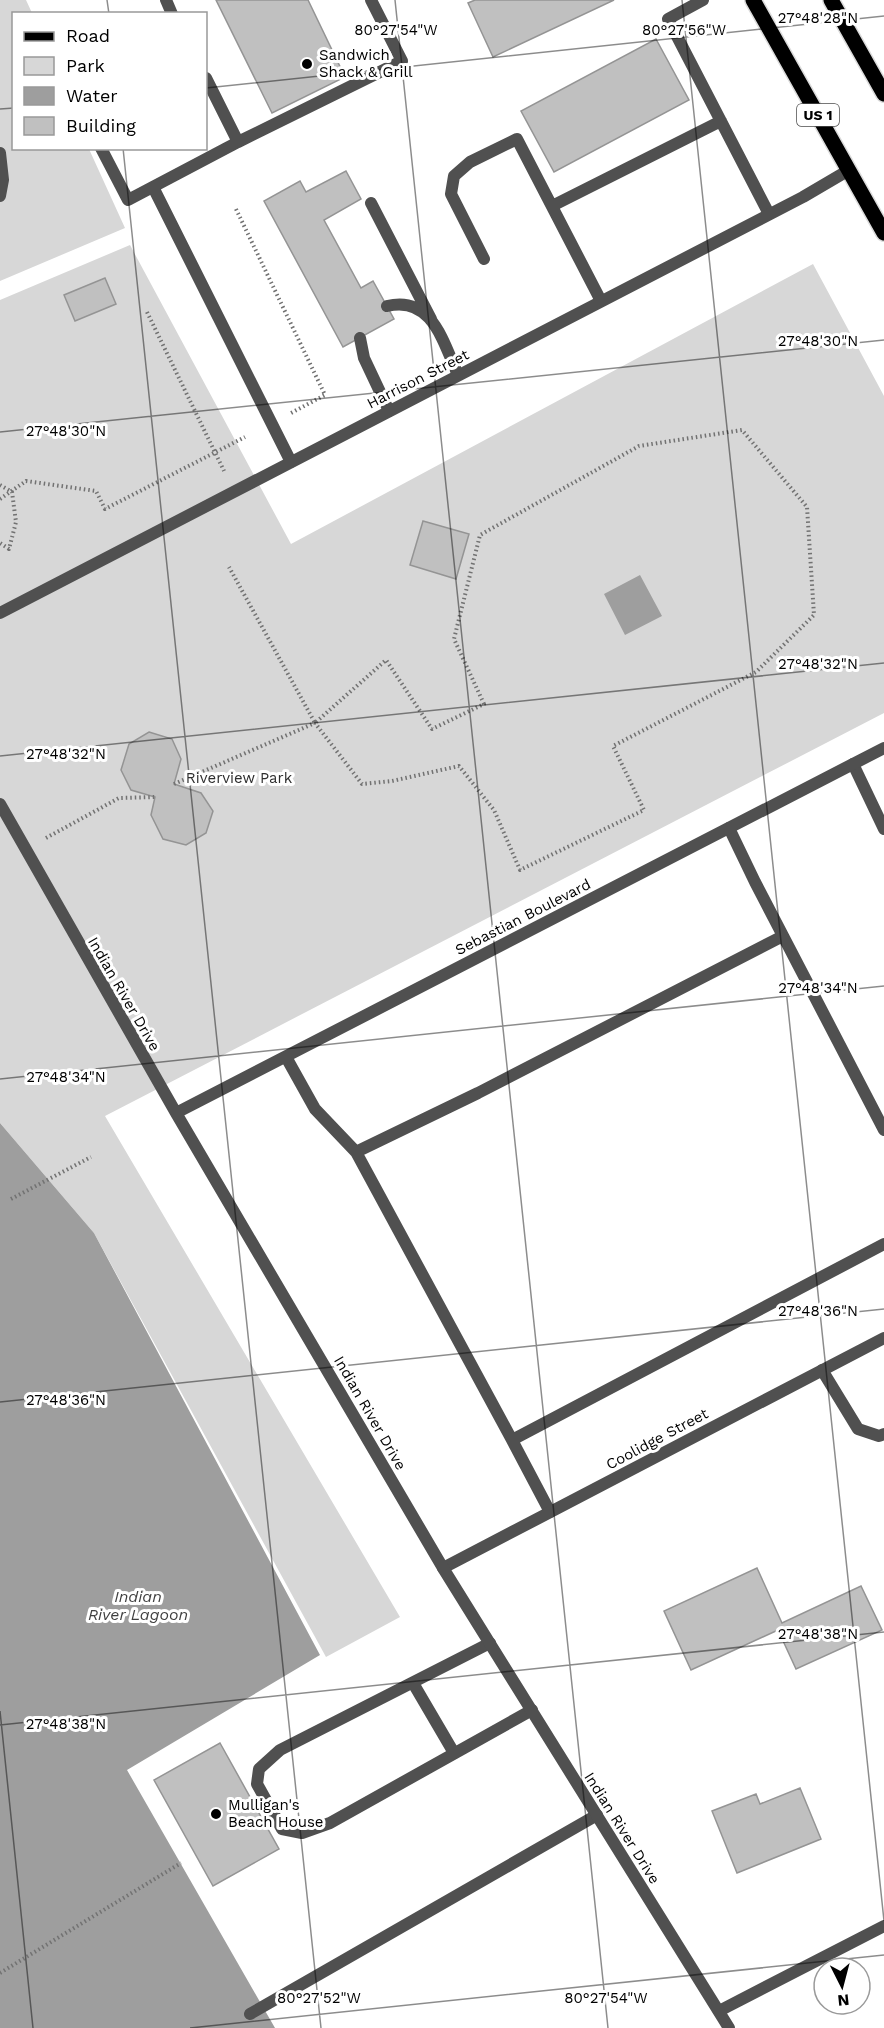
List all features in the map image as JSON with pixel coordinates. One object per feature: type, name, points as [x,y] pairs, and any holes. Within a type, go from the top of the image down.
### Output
[{"type":"main road","name":"US 1","points":[[753,0],[884,233]]},
{"type":"main road","points":[[831,0],[884,94]]},
{"type":"street","points":[[102,150],[128,200],[238,142],[402,61],[372,0]]},
{"type":"street","points":[[703,0],[668,19],[769,214]]},
{"type":"street","points":[[207,80],[238,142]]},
{"type":"street","points":[[552,206],[721,121]]},
{"type":"street","points":[[484,259],[451,194],[454,176],[470,162],[517,139],[601,301]]},
{"type":"street","points":[[0,153],[3,180],[0,196]]},
{"type":"street","name":"Harrison Street","points":[[0,613],[769,214],[849,170]]},
{"type":"street","points":[[153,187],[291,462]]},
{"type":"street","points":[[371,203],[458,375]]},
{"type":"street","points":[[387,306],[395,304],[414,306],[431,319]]},
{"type":"street","points":[[360,338],[364,358],[389,411]]},
{"type":"street","name":"Sebastian Boulevard","points":[[176,1113],[884,748]]},
{"type":"street","points":[[853,764],[884,828]]},
{"type":"street","name":"Indian River Drive","points":[[0,804],[176,1113],[443,1568],[729,2028]]},
{"type":"street","points":[[729,828],[884,1130]]},
{"type":"street","points":[[356,1152],[478,1093],[783,936]]},
{"type":"street","points":[[285,1057],[315,1109],[356,1152],[550,1512]]},
{"type":"street","points":[[513,1440],[884,1244]]},
{"type":"street","name":"Coolidge Street","points":[[443,1568],[884,1338]]},
{"type":"street","points":[[822,1370],[858,1429],[879,1436],[884,1434]]},
{"type":"street","points":[[490,1643],[280,1750],[259,1769],[257,1784],[282,1829],[302,1833],[330,1823],[532,1710]]},
{"type":"street","points":[[413,1683],[454,1753]]},
{"type":"street","points":[[250,2014],[597,1815]]},
{"type":"street","points":[[719,2011],[884,1926]]},
{"type":"path","points":[[236,209],[325,395],[289,414]]},
{"type":"path","points":[[147,312],[225,472]]},
{"type":"path","points":[[174,784],[315,723],[386,660],[432,729],[484,704],[454,639],[480,535],[639,446],[742,430],[807,507],[814,615],[756,672],[613,746],[644,810],[520,870],[494,810],[459,766],[392,781],[362,784],[315,723],[229,567]]},
{"type":"path","points":[[0,499],[26,481],[96,491],[105,509],[245,437]]},
{"type":"path","points":[[0,484],[12,492],[16,522],[9,549],[0,543]]},
{"type":"path","points":[[42,840],[119,798],[155,797]]},
{"type":"path","points":[[11,1199],[91,1157]]},
{"type":"path","points":[[0,1973],[180,1863]]},
{"type":"green space","points":[[0,0],[26,0],[32,12],[12,12],[12,150],[89,150],[125,228],[0,281]]},
{"type":"green space","name":"Riverview Park","points":[[130,245],[291,544],[813,264],[884,396],[884,713],[105,1116],[400,1617],[326,1657],[94,1233],[0,1123],[0,300]]},
{"type":"water","points":[[640,575],[662,616],[625,635],[604,594]]},
{"type":"water","name":"Indian River Lagoon","points":[[0,1123],[94,1233],[320,1655],[127,1770],[275,2028],[0,2028]]},
{"type":"building","points":[[216,0],[308,0],[345,77],[272,113]]},
{"type":"building","points":[[475,0],[614,0],[493,57],[468,3]]},
{"type":"building","points":[[656,39],[689,100],[554,172],[521,111]]},
{"type":"building","points":[[346,171],[361,199],[324,220],[361,288],[373,281],[394,319],[343,347],[264,201],[300,181],[306,192]]},
{"type":"building","points":[[105,278],[116,304],[75,321],[64,295]]},
{"type":"building","points":[[423,521],[469,534],[456,579],[410,565]]},
{"type":"building","points":[[149,732],[172,739],[181,759],[174,784],[201,793],[213,811],[206,833],[186,845],[163,839],[151,815],[155,797],[131,790],[121,770],[129,744]]},
{"type":"building","points":[[757,1568],[782,1623],[861,1586],[882,1630],[796,1669],[778,1630],[691,1670],[664,1611]]},
{"type":"building","name":"Mulligan's Beach House","points":[[220,1743],[279,1849],[213,1886],[154,1780]]},
{"type":"building","points":[[800,1788],[821,1839],[737,1873],[712,1811],[756,1794],[760,1804]]},
{"type":"place","name":"Sandwich Shack & Grill","points":[[307,64]]},
{"type":"place","name":"Mulligan's Beach House","points":[[216,1814]]}]
